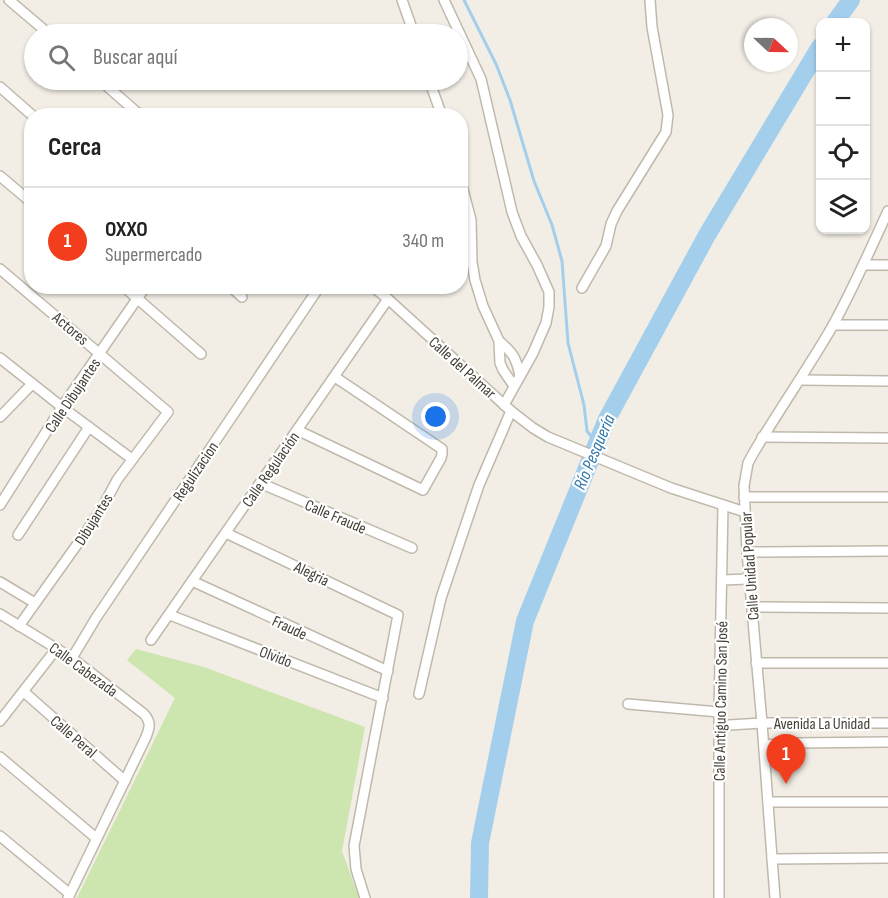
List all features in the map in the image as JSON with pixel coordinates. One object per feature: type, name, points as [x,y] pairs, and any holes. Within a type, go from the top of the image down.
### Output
[{"type":"street","points":[[9,0],[37,24]]},
{"type":"street","points":[[402,0],[410,24]]},
{"type":"street","points":[[444,0],[455,24]]},
{"type":"street","points":[[582,288],[606,246],[611,224],[617,211],[666,132],[668,116],[652,27],[650,0]]},
{"type":"street","points":[[418,694],[441,598],[479,485],[514,386],[533,353],[546,323],[549,307],[549,292],[521,236],[512,212],[481,78],[468,51]]},
{"type":"street","points":[[0,87],[24,108]]},
{"type":"street","points":[[111,90],[132,108]]},
{"type":"street","points":[[433,90],[439,108]]},
{"type":"street","points":[[0,176],[24,196]]},
{"type":"street","points":[[468,209],[471,220],[475,280],[483,306],[499,341],[500,363],[514,386]]},
{"type":"street","name":"Calle Unidad Popular","points":[[775,898],[747,552],[745,474],[762,437],[833,325],[864,265],[888,211]]},
{"type":"street","points":[[864,265],[888,265]]},
{"type":"street","name":"Actores","points":[[0,268],[24,289]]},
{"type":"street","name":"Actores","points":[[30,294],[168,412]]},
{"type":"street","points":[[132,294],[201,354]]},
{"type":"street","name":"Calle Dibujantes","points":[[0,505],[62,407],[140,294]]},
{"type":"street","points":[[239,294],[242,297]]},
{"type":"street","name":"Regulizacion","points":[[72,657],[315,294]]},
{"type":"street","name":"Calle del Palmar","points":[[382,294],[507,408],[534,428],[559,442],[671,488],[745,512]]},
{"type":"street","name":"Calle Regulación","points":[[152,640],[388,299]]},
{"type":"street","points":[[833,325],[888,326]]},
{"type":"street","points":[[499,341],[512,352],[520,375]]},
{"type":"street","points":[[0,358],[132,459]]},
{"type":"street","points":[[297,430],[423,489],[441,458],[442,449],[335,377]]},
{"type":"street","points":[[800,380],[888,381]]},
{"type":"street","points":[[0,417],[32,384]]},
{"type":"street","name":"Dibujantes","points":[[19,626],[86,532],[117,480],[168,412]]},
{"type":"street","points":[[18,535],[89,427]]},
{"type":"street","points":[[762,437],[888,438]]},
{"type":"street","name":"Calle Fraude","points":[[260,483],[412,548]]},
{"type":"street","points":[[744,497],[888,496]]},
{"type":"street","name":"Calle Antiguo Camino San José","points":[[719,898],[719,712],[723,505]]},
{"type":"street","name":"Alegria","points":[[226,532],[398,615],[388,671]]},
{"type":"street","points":[[747,552],[888,551]]},
{"type":"street","points":[[722,580],[749,579]]},
{"type":"street","name":"Fraude","points":[[192,581],[388,671]]},
{"type":"street","points":[[0,582],[35,603]]},
{"type":"street","points":[[752,607],[888,608]]},
{"type":"street","name":"Calle Cabezada","points":[[0,614],[72,657],[144,714],[150,727],[125,781]]},
{"type":"street","name":"Olvido","points":[[170,615],[383,698]]},
{"type":"street","points":[[0,721],[57,648]]},
{"type":"street","points":[[756,663],[888,663]]},
{"type":"street","points":[[365,898],[356,869],[354,846],[388,671]]},
{"type":"street","name":"Calle Peral","points":[[24,692],[125,781]]},
{"type":"street","points":[[627,704],[719,712]]},
{"type":"street","name":"Avenida La Unidad","points":[[720,728],[729,725],[762,723],[888,723]]},
{"type":"street","name":"Avenida La Unidad","points":[[764,745],[888,742]]},
{"type":"street","points":[[0,757],[96,838]]},
{"type":"street","points":[[0,836],[69,896],[125,781]]},
{"type":"street","points":[[768,802],[888,802]]},
{"type":"street","points":[[772,859],[888,858]]},
{"type":"green space","points":[[136,649],[204,667],[365,727],[342,851],[359,898],[77,898],[175,698],[127,660]]},
{"type":"waterway","points":[[464,0],[496,64],[510,100],[534,181],[552,225],[562,261],[568,343],[584,405],[587,431],[597,444]]},
{"type":"waterway","name":"Río Pesquería","points":[[838,18],[851,0]]},
{"type":"waterway","name":"Río Pesquería","points":[[479,898],[480,843],[525,621],[607,419],[707,235],[816,54]]},
{"type":"place","name":"OXXO","points":[[786,784]]}]
